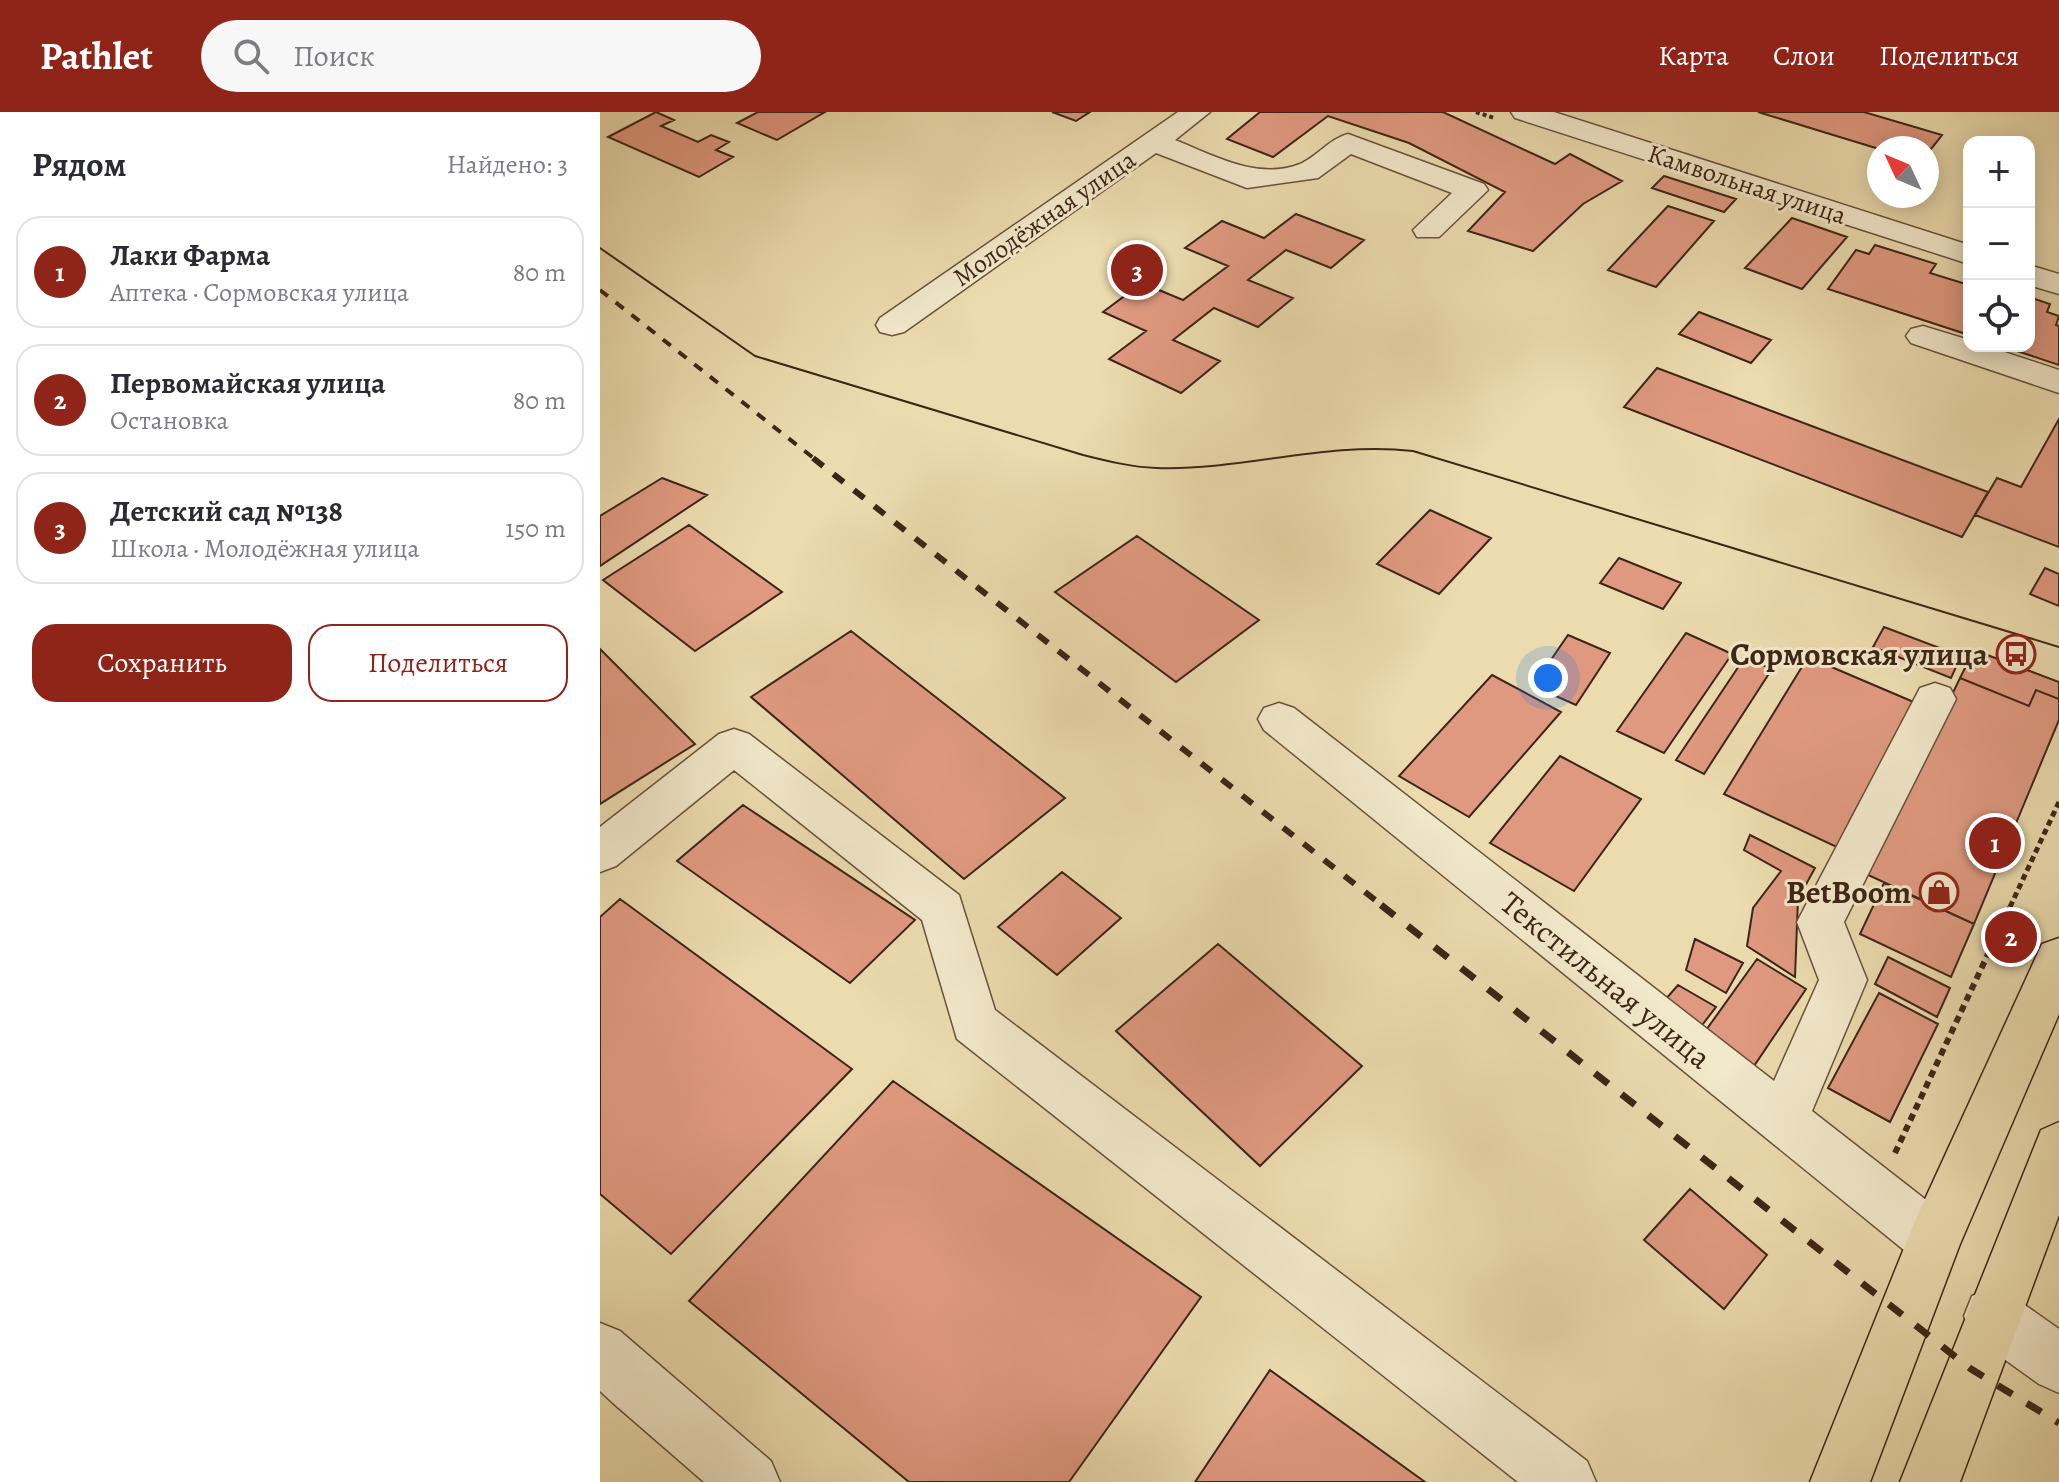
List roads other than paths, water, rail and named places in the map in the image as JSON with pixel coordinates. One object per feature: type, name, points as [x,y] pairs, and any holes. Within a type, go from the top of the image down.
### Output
[{"type":"main road","points":[[1840,1482],[1934,1240],[2059,959]]},
{"type":"main road","points":[[1930,1482],[2059,1147]]},
{"type":"street","name":"Молодёжная улица","points":[[892,325],[1196,112]]},
{"type":"street","name":"Камвольная улица","points":[[1525,112],[1963,253]]},
{"type":"street","points":[[1154,142],[1247,179],[1308,172],[1348,143],[1473,190],[1428,230]]},
{"type":"street","points":[[2035,277],[2059,284]]},
{"type":"street","points":[[1923,336],[2059,382]]},
{"type":"street","points":[[1782,1120],[1843,980],[1820,922],[1935,699]]},
{"type":"street","name":"Текстильная улица","points":[[1279,719],[1934,1240]]},
{"type":"street","points":[[600,853],[734,746],[943,909],[974,1023],[1566,1482]]},
{"type":"street","points":[[1992,1316],[2059,1364]]},
{"type":"street","points":[[600,1351],[750,1482]]},
{"type":"tram line","points":[[600,248],[755,356],[1083,455],[1137,466],[1188,468],[1348,450],[1413,451],[2059,647]]},
{"type":"railway","points":[[600,290],[816,460]]},
{"type":"railway","points":[[813,458],[1384,907]]},
{"type":"railway","points":[[1381,905],[1971,1369],[2059,1423]]},
{"type":"place","name":"Детский сад №138","points":[[1137,270]]},
{"type":"place","name":"Сормовская улица","points":[[2016,654]]},
{"type":"place","name":"Лаки Фарма","points":[[1995,843]]},
{"type":"place","name":"BetBoom","points":[[1939,892]]},
{"type":"place","name":"Первомайская улица","points":[[2011,937]]}]
